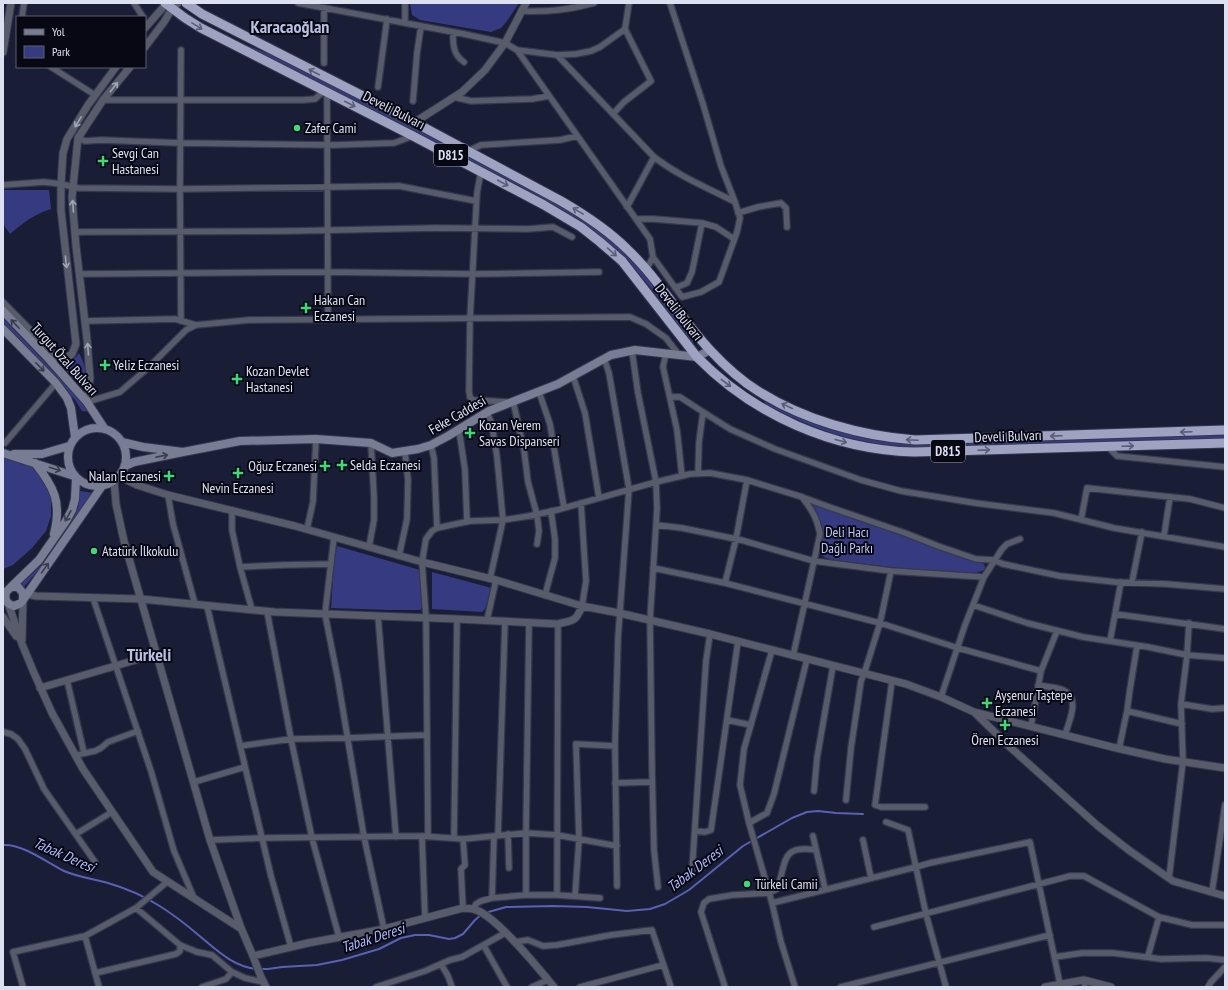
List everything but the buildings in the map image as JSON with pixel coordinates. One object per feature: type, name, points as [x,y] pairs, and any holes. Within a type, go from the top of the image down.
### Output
[{"type":"highway","name":"Develi Bulvarı","points":[[186,3],[202,14],[415,122],[562,201],[585,215],[623,245],[646,270],[710,350],[744,381],[770,398],[802,413],[844,428],[876,435],[924,440],[1225,430]]},
{"type":"highway","name":"Develi Bulvarı","points":[[170,4],[202,28],[481,171],[570,220],[590,233],[622,261],[697,357],[720,379],[762,408],[810,431],[847,443],[891,451],[914,452],[1225,443]]},
{"type":"main road","name":"Turgut Özal Bulvarı","points":[[3,311],[87,402],[104,428]]},
{"type":"main road","name":"Turgut Özal Bulvarı","points":[[3,329],[68,398],[75,437]]},
{"type":"main road","points":[[697,357],[710,350]]},
{"type":"main road","name":"Feke Caddesi","points":[[125,466],[134,462],[240,441],[316,439],[371,443],[392,453],[405,452],[431,445],[459,430],[487,412],[558,384],[604,358],[619,353],[645,351],[697,357]]},
{"type":"main road","points":[[88,428],[104,428],[118,436],[122,442],[126,458],[125,466],[117,478],[102,486],[21,603],[14,606],[5,601],[7,589],[39,560],[72,510],[75,499],[75,477],[68,462],[67,454],[69,446],[75,437],[88,428]]},
{"type":"main road","points":[[122,442],[143,448],[183,452]]},
{"type":"main road","points":[[6,454],[42,454],[69,446]]},
{"type":"main road","points":[[6,454],[75,477],[88,485],[102,486]]},
{"type":"main road","points":[[35,463],[52,487],[57,504],[57,524],[52,541]]},
{"type":"main road","points":[[7,589],[18,587],[25,597]]},
{"type":"street","points":[[3,52],[11,3]]},
{"type":"street","points":[[22,16],[24,3]]},
{"type":"street","points":[[134,3],[141,16]]},
{"type":"street","points":[[298,3],[324,8],[330,6],[505,43],[517,50],[557,55],[576,54],[591,51],[600,47],[625,29]]},
{"type":"street","points":[[405,3],[405,23]]},
{"type":"street","points":[[415,122],[462,92],[485,70],[505,43],[526,3]]},
{"type":"street","points":[[521,11],[542,12],[570,9],[594,3]]},
{"type":"street","points":[[613,114],[624,102],[651,81],[625,29],[629,3]]},
{"type":"street","points":[[517,50],[650,239],[653,257],[675,288],[682,297],[701,292],[719,282],[740,218],[721,166],[703,104],[670,3]]},
{"type":"street","points":[[146,25],[170,4]]},
{"type":"street","points":[[146,46],[164,22],[170,4]]},
{"type":"street","points":[[324,8],[324,63]]},
{"type":"street","points":[[378,87],[387,19]]},
{"type":"street","points":[[413,101],[417,54],[422,26]]},
{"type":"street","points":[[452,32],[454,48],[459,59],[464,62]]},
{"type":"street","points":[[181,50],[181,321]]},
{"type":"street","points":[[557,55],[654,157],[676,172],[735,202]]},
{"type":"street","points":[[53,68],[95,95]]},
{"type":"street","points":[[48,358],[66,358],[72,354],[76,344],[66,266],[61,210],[60,184],[67,139],[95,95],[115,68]]},
{"type":"street","points":[[129,68],[103,100],[78,138],[72,197],[90,378],[87,402],[120,392],[149,367],[186,330],[196,325]]},
{"type":"street","points":[[103,100],[303,100],[314,99],[326,92],[328,319]]},
{"type":"street","points":[[454,97],[471,101],[532,99],[549,96]]},
{"type":"street","points":[[78,138],[85,141],[102,140],[180,143],[327,145],[394,143],[413,136]]},
{"type":"street","points":[[468,151],[481,145],[560,140],[577,136]]},
{"type":"street","points":[[627,207],[654,157]]},
{"type":"street","points":[[481,171],[476,201],[470,319],[469,391],[470,397],[473,400],[511,402],[524,450],[528,482],[537,515],[539,531],[537,544]]},
{"type":"street","points":[[3,185],[44,182],[85,188],[180,190],[327,186],[399,186],[476,201]]},
{"type":"street","points":[[738,214],[758,207],[781,203],[786,208],[786,227]]},
{"type":"street","points":[[636,220],[654,219],[702,224],[716,227],[734,239]]},
{"type":"street","points":[[675,288],[687,283],[692,272],[702,224]]},
{"type":"street","points":[[75,232],[475,228],[528,229],[553,227],[572,237]]},
{"type":"street","points":[[646,270],[653,257]]},
{"type":"street","points":[[79,274],[328,272],[473,274],[599,272]]},
{"type":"street","name":"Turgut Özal Bulvarı","points":[[3,302],[58,358]]},
{"type":"street","points":[[85,321],[174,319],[196,325],[249,320],[630,317],[646,324],[666,338],[679,355]]},
{"type":"street","points":[[632,351],[638,393],[656,482],[657,509],[650,620],[654,850],[658,887]]},
{"type":"street","points":[[666,353],[663,367],[677,430],[682,476]]},
{"type":"street","points":[[604,358],[609,373],[629,489],[619,613],[615,746],[617,886]]},
{"type":"street","points":[[573,376],[585,413],[599,498]]},
{"type":"street","points":[[6,454],[4,442],[56,384]]},
{"type":"street","points":[[539,392],[550,424],[564,508]]},
{"type":"street","points":[[670,397],[680,396],[730,429],[775,449],[861,480],[932,497],[1054,513],[1114,528],[1225,547]]},
{"type":"street","points":[[487,412],[492,425],[497,457],[503,520],[487,620]]},
{"type":"street","points":[[698,474],[699,442],[703,412]]},
{"type":"street","points":[[459,430],[465,470],[467,522]]},
{"type":"street","points":[[307,529],[314,502],[316,439]]},
{"type":"street","points":[[369,547],[374,520],[371,443]]},
{"type":"street","points":[[431,445],[434,464],[437,528]]},
{"type":"street","points":[[1108,447],[1117,456],[1225,467]]},
{"type":"street","points":[[399,556],[407,519],[408,480],[405,452]]},
{"type":"street","points":[[425,918],[426,617],[422,562],[426,539],[432,531],[437,528],[467,522],[503,520],[537,515],[656,482],[682,476],[710,473],[747,480],[802,497],[976,559],[994,560],[1003,564],[1060,576],[1225,589]]},
{"type":"street","points":[[263,982],[241,928],[210,840],[156,654],[124,541],[116,504],[117,478],[168,495],[307,529],[399,556],[545,594],[582,606],[710,634],[906,684],[941,697],[974,712],[1118,749],[1165,759],[1225,768]]},
{"type":"street","points":[[725,583],[736,539],[747,480]]},
{"type":"street","points":[[1081,520],[1087,488],[1190,499],[1225,508]]},
{"type":"street","points":[[168,495],[173,524],[195,604]]},
{"type":"street","points":[[793,656],[820,534],[818,523],[813,512],[802,497]]},
{"type":"street","points":[[1164,536],[1170,498]]},
{"type":"street","points":[[22,644],[25,597],[36,596],[141,599],[252,610],[325,614],[426,617],[558,624],[572,621],[578,617],[582,606],[586,580],[582,503]]},
{"type":"street","points":[[232,510],[232,530],[240,567],[252,610]]},
{"type":"street","points":[[545,594],[555,558],[555,539],[551,511]]},
{"type":"street","points":[[656,525],[682,528],[736,539],[814,561],[891,571],[984,578]]},
{"type":"street","points":[[1132,582],[1142,532]]},
{"type":"street","points":[[334,537],[325,614],[338,680],[364,837],[384,929]]},
{"type":"street","points":[[941,697],[984,578],[1002,549],[1007,544],[1020,539]]},
{"type":"street","points":[[240,567],[283,564],[331,564]]},
{"type":"street","points":[[653,568],[725,583],[880,623],[958,648],[1041,671]]},
{"type":"street","points":[[846,800],[851,748],[861,681],[880,623],[891,571]]},
{"type":"street","points":[[1110,642],[1121,582]]},
{"type":"street","points":[[93,598],[151,771],[174,851],[195,899]]},
{"type":"street","points":[[5,601],[40,688],[52,713],[83,769],[152,872],[241,928]]},
{"type":"street","points":[[973,605],[1027,623],[1083,637],[1187,655],[1225,658]]},
{"type":"street","points":[[207,606],[271,876],[291,947]]},
{"type":"street","points":[[267,611],[291,739],[312,838],[339,937]]},
{"type":"street","points":[[1115,614],[1225,629]]},
{"type":"street","points":[[378,616],[396,837]]},
{"type":"street","points":[[3,617],[22,644]]},
{"type":"street","points":[[454,838],[457,619]]},
{"type":"street","points":[[492,898],[505,621]]},
{"type":"street","points":[[526,895],[528,622]]},
{"type":"street","points":[[1169,878],[1183,762],[1181,704],[1189,623]]},
{"type":"street","points":[[557,895],[558,624]]},
{"type":"street","points":[[1031,726],[1041,671],[1057,631]]},
{"type":"street","points":[[692,871],[706,661],[710,634]]},
{"type":"street","points":[[695,831],[705,832],[711,830],[738,641]]},
{"type":"street","points":[[1118,749],[1127,711],[1137,646]]},
{"type":"street","points":[[772,650],[744,749],[740,785],[781,942],[796,987]]},
{"type":"street","points":[[40,688],[156,654]]},
{"type":"street","points":[[749,823],[766,812],[774,794],[807,659]]},
{"type":"street","points":[[814,791],[817,758],[833,666]]},
{"type":"street","points":[[67,680],[84,753]]},
{"type":"street","points":[[892,681],[875,805],[882,807],[925,807]]},
{"type":"street","points":[[1038,685],[1062,690],[1068,694],[1072,700],[1073,707],[1065,735]]},
{"type":"street","points":[[1181,704],[1212,709],[1225,708]]},
{"type":"street","points":[[1127,711],[1182,724]]},
{"type":"street","points":[[974,712],[1011,748],[1098,826],[1130,851],[1173,881],[1225,896]]},
{"type":"street","points":[[727,720],[751,725]]},
{"type":"street","points":[[76,755],[95,751],[108,742],[138,731]]},
{"type":"street","points":[[3,732],[11,734],[18,739],[25,749],[44,789],[95,862]]},
{"type":"street","points":[[240,746],[291,739],[426,734]]},
{"type":"street","points":[[576,896],[579,840],[576,744],[615,746]]},
{"type":"street","points":[[194,782],[245,767]]},
{"type":"street","points":[[615,783],[652,782]]},
{"type":"street","points":[[1212,892],[1225,805]]},
{"type":"street","points":[[76,834],[112,812]]},
{"type":"street","points":[[886,822],[908,830],[926,914],[946,987]]},
{"type":"street","points":[[210,840],[425,836],[463,839],[526,832],[557,835],[616,846]]},
{"type":"street","points":[[508,834],[509,868]]},
{"type":"street","points":[[813,836],[824,889]]},
{"type":"street","points":[[463,839],[465,865],[461,870],[464,908]]},
{"type":"street","points":[[863,840],[871,878]]},
{"type":"street","points":[[772,903],[930,863],[1030,842],[1060,984]]},
{"type":"street","points":[[725,987],[701,912],[704,903],[709,899],[733,895],[769,893],[777,889],[786,857],[789,854],[806,848],[816,850]]},
{"type":"street","points":[[874,927],[1070,876],[1084,876],[1159,917],[1192,925],[1225,925]]},
{"type":"street","points":[[23,987],[14,952],[86,936],[136,908],[167,882]]},
{"type":"street","points":[[475,910],[478,902],[492,898],[526,895],[557,895],[600,898]]},
{"type":"street","points":[[136,908],[180,945],[212,956],[232,972],[245,978],[263,982]]},
{"type":"street","points":[[254,959],[291,947],[384,929],[464,908],[475,910],[490,918],[515,942],[554,987]]},
{"type":"street","points":[[1148,956],[1159,917]]},
{"type":"street","points":[[515,942],[528,940],[543,946],[557,945],[611,935],[652,930],[671,987]]},
{"type":"street","points":[[376,987],[462,957],[484,946],[505,932]]},
{"type":"street","points":[[840,987],[1050,935]]},
{"type":"street","points":[[86,936],[99,987]]},
{"type":"street","points":[[95,972],[176,954],[180,951],[180,945]]},
{"type":"street","points":[[484,946],[507,987]]},
{"type":"street","points":[[1055,957],[1082,953],[1113,953],[1148,956],[1161,959],[1206,958],[1225,960]]},
{"type":"street","points":[[441,964],[452,987]]},
{"type":"street","points":[[580,987],[591,986],[663,965]]},
{"type":"street","points":[[1208,987],[1225,967]]},
{"type":"street","points":[[202,987],[226,979],[232,972]]},
{"type":"street","points":[[532,987],[548,980]]},
{"type":"street","points":[[1048,987],[1060,984],[1084,984],[1111,987]]},
{"type":"green space","points":[[410,3],[519,3],[501,28],[491,32],[420,20],[412,15]]},
{"type":"green space","points":[[239,42],[267,53],[393,116],[566,208],[596,227],[627,254],[643,271],[696,341],[692,344],[656,295],[627,260],[599,235],[561,209]]},
{"type":"green space","points":[[3,190],[49,190],[51,209],[29,219],[10,234],[3,224]]},
{"type":"green space","points":[[3,318],[92,412],[82,411],[75,400],[3,323]]},
{"type":"green space","points":[[79,353],[86,374],[83,382],[79,385],[58,362],[73,359]]},
{"type":"green space","points":[[765,402],[829,429],[881,441],[907,444],[1225,435],[1225,438],[913,448],[873,443],[836,434],[782,413],[764,403]]},
{"type":"green space","points":[[3,457],[33,466],[49,485],[51,516],[46,531],[32,548],[13,565],[3,569]]},
{"type":"green space","points":[[80,491],[95,493],[43,565],[23,588],[21,584],[41,565],[53,549],[75,511]]},
{"type":"green space","name":"Deli Hacı Dağlı Parkı","points":[[813,505],[882,527],[971,561],[980,562],[984,564],[984,570],[976,573],[898,568],[826,558],[821,555],[820,548],[822,529],[819,517]]},
{"type":"green space","points":[[337,546],[420,570],[422,608],[420,610],[390,610],[331,608],[334,563]]},
{"type":"green space","points":[[432,572],[491,589],[485,609],[482,612],[432,609]]},
{"type":"waterway","name":"Tabak Deresi","points":[[485,913],[506,907],[587,907],[627,911],[650,909],[665,904],[689,890],[743,846],[792,818],[807,812],[818,811],[863,814]]},
{"type":"waterway","name":"Tabak Deresi","points":[[3,845],[11,845],[26,850],[69,873],[114,885],[140,895],[175,916],[233,962],[256,969]]},
{"type":"waterway","name":"Tabak Deresi","points":[[261,969],[317,965],[342,960],[379,949],[401,938],[415,935],[429,935],[449,939],[455,938],[463,934],[481,915]]},
{"type":"place","name":"Zafer Cami","points":[[297,128]]},
{"type":"place","name":"Sevgi Can Hastanesi","points":[[103,161]]},
{"type":"place","name":"Hakan Can Eczanesi","points":[[306,308]]},
{"type":"place","name":"Yeliz Eczanesi","points":[[105,365]]},
{"type":"place","name":"Kozan Devlet Hastanesi","points":[[237,379]]},
{"type":"place","name":"Kozan Verem Savas Dispanseri","points":[[470,433]]},
{"type":"place","name":"Selda Eczanesi","points":[[342,465]]},
{"type":"place","name":"Oğuz Eczanesi","points":[[325,466]]},
{"type":"place","name":"Nevin Eczanesi","points":[[238,473]]},
{"type":"place","name":"Nalan Eczanesi","points":[[169,476]]},
{"type":"place","name":"Atatürk İlkokulu","points":[[94,551]]},
{"type":"place","name":"Ayşenur Taştepe Eczanesi","points":[[987,703]]},
{"type":"place","name":"Ören Eczanesi","points":[[1005,725]]},
{"type":"place","name":"Türkeli Camii","points":[[747,884]]},
{"type":"district","name":"Karacaoğlan","points":[[290,27]]},
{"type":"district","name":"Türkeli","points":[[149,655]]}]
